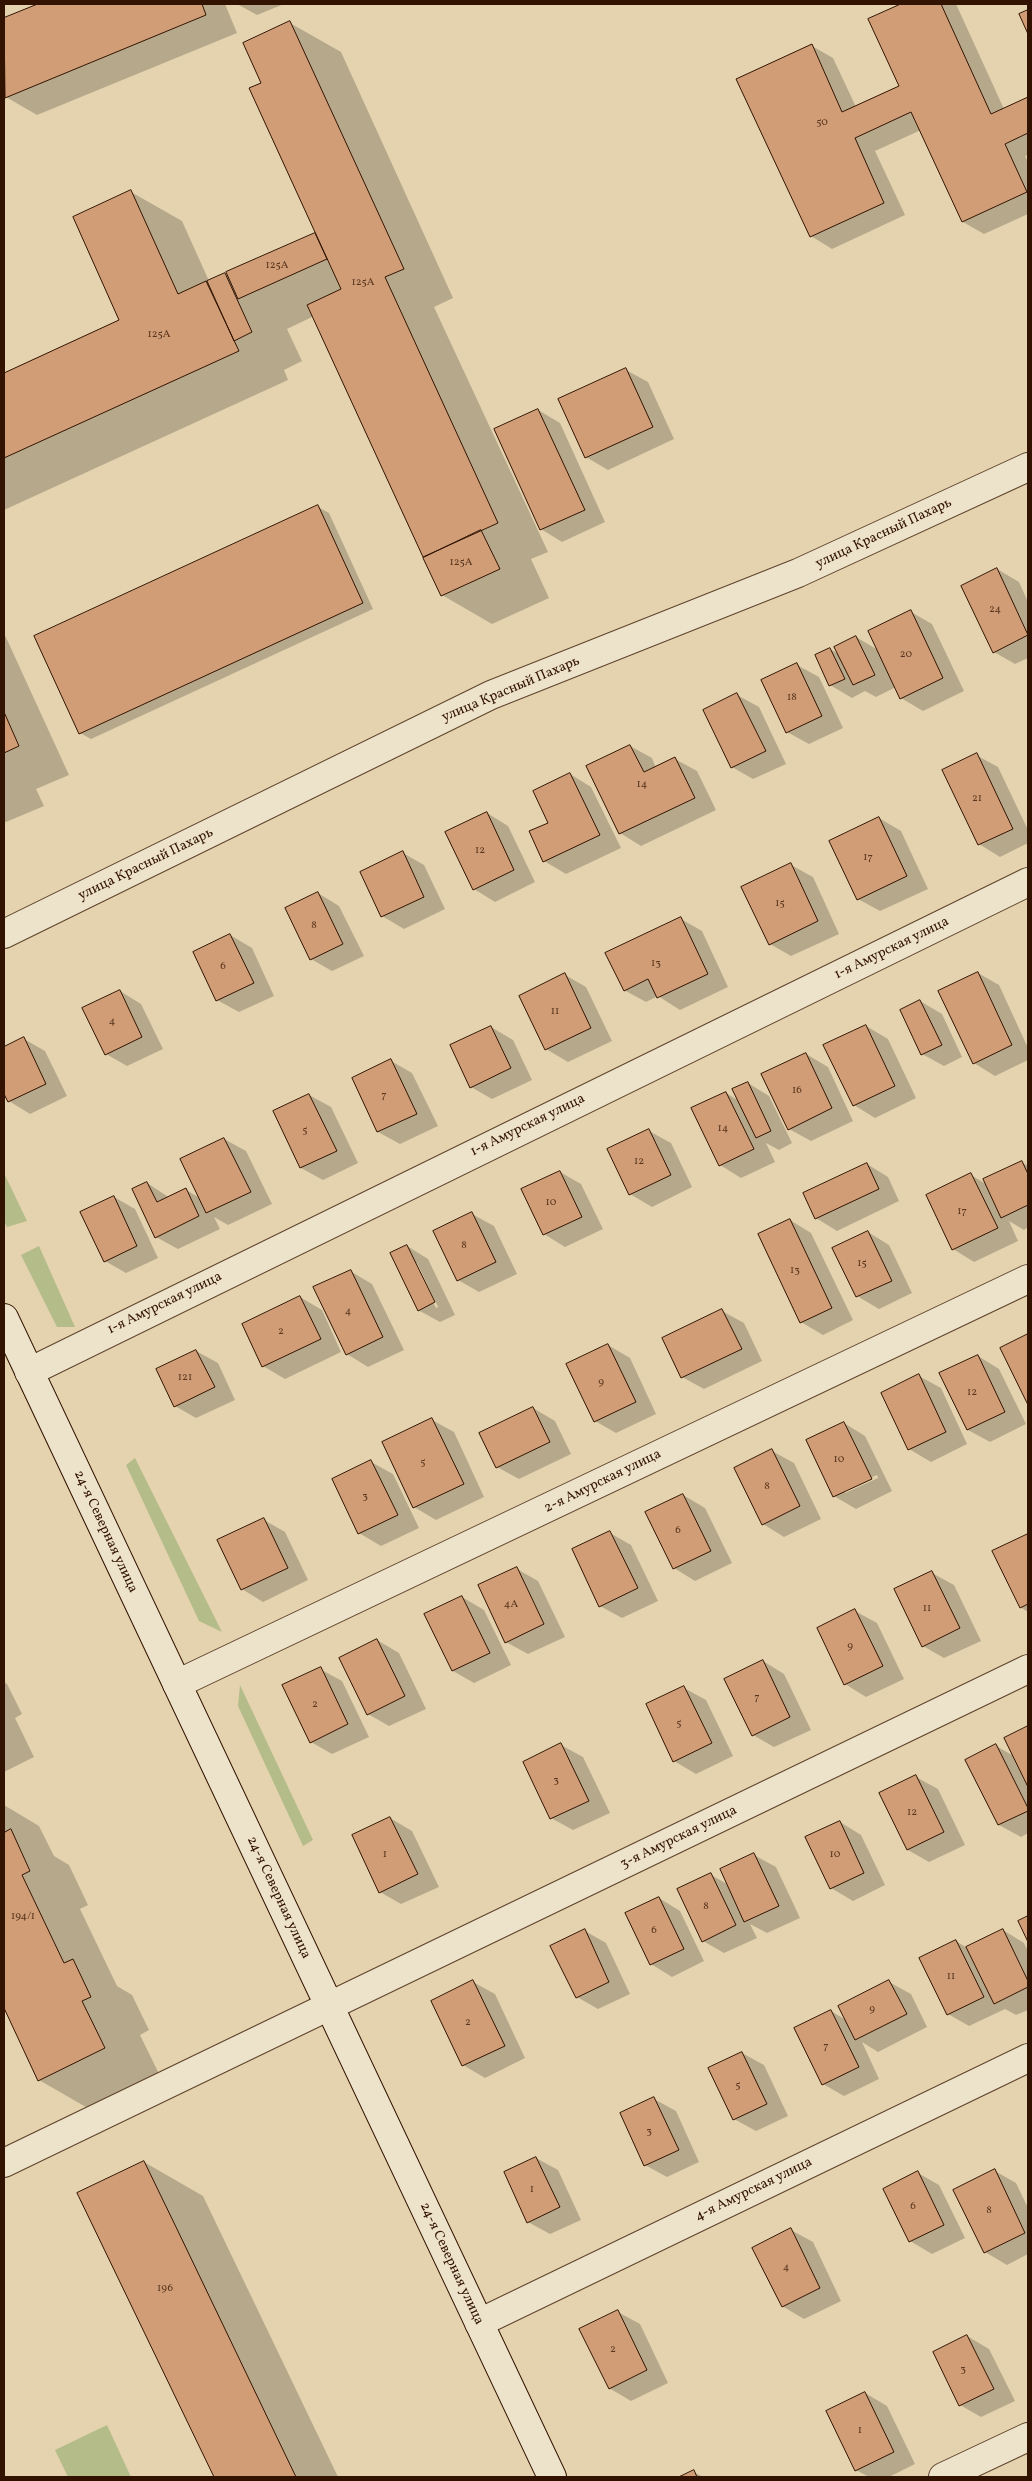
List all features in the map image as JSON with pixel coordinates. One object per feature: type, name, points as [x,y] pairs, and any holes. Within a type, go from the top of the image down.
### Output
[{"type":"street","name":"улица Красный Пахарь","points":[[4,934],[491,696],[798,573],[1028,467]]},
{"type":"street","name":"1-я Амурская улица","points":[[29,1372],[1028,882]]},
{"type":"street","name":"2-я Амурская улица","points":[[178,1684],[1028,1279]]},
{"type":"street","name":"24-я Северная улица","points":[[4,1318],[552,2477]]},
{"type":"street","name":"3-я Амурская улица","points":[[4,2163],[1028,1669]]},
{"type":"street","name":"4-я Амурская улица","points":[[479,2322],[1028,2058]]},
{"type":"street","points":[[943,2477],[1028,2437]]},
{"type":"green space","points":[[4,1173],[27,1221],[7,1227],[4,1221]]},
{"type":"green space","points":[[39,1246],[75,1327],[57,1327],[21,1255]]},
{"type":"green space","points":[[135,1458],[222,1632],[199,1621],[126,1465]]},
{"type":"green space","points":[[240,1685],[313,1840],[303,1846],[238,1706]]},
{"type":"green space","points":[[107,2425],[131,2477],[68,2477],[55,2450]]},
{"type":"building","points":[[38,4],[202,4],[206,15],[5,98],[4,18]]},
{"type":"building","points":[[901,4],[941,4],[991,114],[1028,97],[1028,133],[1005,144],[1027,192],[962,222],[911,112],[855,138],[884,203],[810,237],[736,79],[812,44],[842,112],[899,86],[868,19]]},
{"type":"building","points":[[1028,10],[1028,34],[1019,14]]},
{"type":"building","points":[[290,21],[404,269],[385,277],[498,523],[423,557],[307,305],[341,289],[249,88],[261,83],[243,43]]},
{"type":"building","points":[[131,190],[178,294],[206,281],[239,351],[4,458],[4,373],[119,320],[73,217]]},
{"type":"building","points":[[315,233],[327,259],[238,299],[226,272]]},
{"type":"building","points":[[225,273],[252,332],[234,341],[207,281]]},
{"type":"building","points":[[626,368],[653,427],[585,458],[558,399]]},
{"type":"building","points":[[538,409],[585,510],[540,530],[494,429]]},
{"type":"building","points":[[318,505],[363,603],[79,734],[34,636]]},
{"type":"building","points":[[481,530],[500,569],[441,596],[423,558]]},
{"type":"building","points":[[997,568],[1028,635],[993,653],[961,586]]},
{"type":"building","points":[[911,610],[943,678],[900,699],[868,631]]},
{"type":"building","points":[[856,636],[875,675],[853,685],[834,647]]},
{"type":"building","points":[[830,648],[845,679],[829,686],[815,655]]},
{"type":"building","points":[[797,663],[822,716],[786,733],[761,680]]},
{"type":"building","points":[[737,693],[766,751],[731,768],[703,710]]},
{"type":"building","points":[[4,712],[19,746],[4,753]]},
{"type":"building","points":[[630,745],[644,772],[675,757],[695,798],[619,834],[586,766]]},
{"type":"building","points":[[977,753],[1013,829],[978,845],[942,770]]},
{"type":"building","points":[[570,773],[600,835],[543,862],[529,831],[548,823],[533,791]]},
{"type":"building","points":[[487,812],[514,870],[473,890],[445,832]]},
{"type":"building","points":[[879,817],[907,876],[857,900],[829,841]]},
{"type":"building","points":[[403,851],[424,897],[381,917],[360,872]]},
{"type":"building","points":[[791,863],[818,921],[769,945],[741,887]]},
{"type":"building","points":[[318,892],[343,944],[310,960],[285,908]]},
{"type":"building","points":[[681,917],[708,974],[657,998],[648,979],[624,991],[605,953]]},
{"type":"building","points":[[230,934],[254,983],[216,1001],[193,952]]},
{"type":"building","points":[[978,972],[1012,1045],[973,1064],[938,991]]},
{"type":"building","points":[[565,973],[591,1028],[545,1050],[519,996]]},
{"type":"building","points":[[120,990],[142,1037],[105,1055],[82,1008]]},
{"type":"building","points":[[920,1000],[942,1045],[921,1055],[900,1010]]},
{"type":"building","points":[[866,1025],[895,1086],[853,1106],[823,1045]]},
{"type":"building","points":[[491,1026],[511,1068],[470,1088],[450,1045]]},
{"type":"building","points":[[24,1037],[46,1084],[8,1102],[4,1094],[4,1047]]},
{"type":"building","points":[[806,1053],[832,1108],[788,1130],[761,1074]]},
{"type":"building","points":[[391,1059],[417,1114],[377,1132],[352,1078]]},
{"type":"building","points":[[748,1082],[771,1131],[756,1138],[732,1089]]},
{"type":"building","points":[[726,1092],[754,1149],[719,1166],[691,1108]]},
{"type":"building","points":[[309,1094],[337,1151],[300,1168],[273,1111]]},
{"type":"building","points":[[649,1129],[671,1175],[629,1195],[607,1149]]},
{"type":"building","points":[[224,1138],[251,1192],[206,1213],[180,1159]]},
{"type":"building","points":[[1022,1161],[1028,1174],[1028,1205],[1001,1218],[983,1179]]},
{"type":"building","points":[[867,1163],[879,1189],[815,1219],[803,1193]]},
{"type":"building","points":[[560,1171],[582,1217],[543,1235],[521,1189]]},
{"type":"building","points":[[971,1173],[998,1228],[952,1250],[926,1195]]},
{"type":"building","points":[[147,1182],[157,1202],[186,1188],[199,1216],[155,1238],[132,1189]]},
{"type":"building","points":[[114,1196],[137,1246],[104,1262],[80,1212]]},
{"type":"building","points":[[472,1212],[496,1262],[457,1281],[433,1231]]},
{"type":"building","points":[[790,1219],[832,1308],[800,1323],[758,1234]]},
{"type":"building","points":[[868,1231],[892,1281],[856,1297],[832,1248]]},
{"type":"building","points":[[407,1245],[435,1302],[418,1311],[390,1253]]},
{"type":"building","points":[[351,1270],[383,1337],[346,1355],[313,1287]]},
{"type":"building","points":[[300,1296],[321,1339],[262,1367],[242,1324]]},
{"type":"building","points":[[722,1309],[742,1349],[681,1378],[662,1338]]},
{"type":"building","points":[[1028,1334],[1028,1405],[1000,1348]]},
{"type":"building","points":[[608,1344],[636,1402],[594,1422],[566,1364]]},
{"type":"building","points":[[196,1350],[215,1387],[174,1407],[156,1369]]},
{"type":"building","points":[[978,1355],[1005,1412],[967,1430],[939,1373]]},
{"type":"building","points":[[919,1374],[946,1432],[908,1450],[881,1393]]},
{"type":"building","points":[[533,1407],[550,1442],[496,1468],[479,1433]]},
{"type":"building","points":[[432,1418],[464,1484],[413,1508],[382,1442]]},
{"type":"building","points":[[844,1422],[872,1479],[833,1497],[806,1440]]},
{"type":"building","points":[[772,1449],[800,1506],[762,1525],[734,1468]]},
{"type":"building","points":[[371,1460],[398,1515],[358,1534],[332,1479]]},
{"type":"building","points":[[683,1494],[711,1551],[673,1569],[645,1512]]},
{"type":"building","points":[[264,1518],[288,1568],[241,1590],[217,1540]]},
{"type":"building","points":[[610,1531],[638,1588],[599,1607],[572,1549]]},
{"type":"building","points":[[1028,1534],[1028,1604],[1020,1608],[992,1551]]},
{"type":"building","points":[[517,1567],[544,1624],[505,1643],[478,1585]]},
{"type":"building","points":[[932,1571],[960,1628],[922,1647],[894,1589]]},
{"type":"building","points":[[462,1596],[490,1653],[452,1671],[424,1614]]},
{"type":"building","points":[[855,1609],[883,1666],[844,1685],[817,1628]]},
{"type":"building","points":[[377,1639],[405,1696],[367,1715],[339,1658]]},
{"type":"building","points":[[763,1660],[790,1717],[752,1736],[724,1679]]},
{"type":"building","points":[[321,1667],[348,1724],[310,1743],[282,1685]]},
{"type":"building","points":[[684,1686],[712,1743],[673,1762],[646,1704]]},
{"type":"building","points":[[1028,1726],[1028,1787],[1004,1738]]},
{"type":"building","points":[[561,1743],[589,1801],[550,1819],[523,1762]]},
{"type":"building","points":[[996,1744],[1028,1808],[1028,1811],[998,1825],[965,1760]]},
{"type":"building","points":[[916,1775],[944,1832],[907,1850],[879,1793]]},
{"type":"building","points":[[390,1817],[418,1874],[379,1893],[352,1835]]},
{"type":"building","points":[[840,1821],[864,1873],[830,1889],[805,1837]]},
{"type":"building","points":[[11,1829],[30,1871],[22,1875],[64,1963],[73,1959],[91,1997],[82,2001],[105,2048],[38,2081],[4,2008],[4,1833]]},
{"type":"building","points":[[754,1853],[779,1906],[744,1922],[720,1869]]},
{"type":"building","points":[[711,1873],[736,1925],[702,1942],[677,1889]]},
{"type":"building","points":[[659,1897],[684,1949],[650,1965],[625,1913]]},
{"type":"building","points":[[1028,1916],[1028,1942],[1018,1921]]},
{"type":"building","points":[[585,1929],[609,1982],[576,1998],[550,1946]]},
{"type":"building","points":[[1003,1929],[1028,1981],[1028,1987],[994,2004],[966,1947]]},
{"type":"building","points":[[956,1940],[984,1997],[947,2015],[919,1958]]},
{"type":"building","points":[[473,1980],[505,2046],[462,2066],[431,2001]]},
{"type":"building","points":[[889,1980],[907,2014],[855,2040],[838,2006]]},
{"type":"building","points":[[831,2010],[859,2067],[822,2085],[794,2028]]},
{"type":"building","points":[[742,2052],[767,2104],[733,2120],[708,2068]]},
{"type":"building","points":[[654,2097],[679,2150],[644,2166],[620,2113]]},
{"type":"building","points":[[536,2157],[560,2207],[527,2223],[504,2172]]},
{"type":"building","points":[[144,2161],[296,2477],[214,2477],[77,2193]]},
{"type":"building","points":[[995,2169],[1025,2233],[984,2253],[953,2190]]},
{"type":"building","points":[[918,2171],[944,2225],[909,2242],[883,2189]]},
{"type":"building","points":[[791,2228],[820,2288],[782,2307],[752,2248]]},
{"type":"building","points":[[618,2310],[647,2370],[609,2389],[579,2329]]},
{"type":"building","points":[[967,2335],[994,2389],[959,2406],[933,2352]]},
{"type":"building","points":[[865,2392],[894,2452],[855,2471],[826,2411]]},
{"type":"building","points":[[694,2470],[697,2477],[679,2477]]}]
